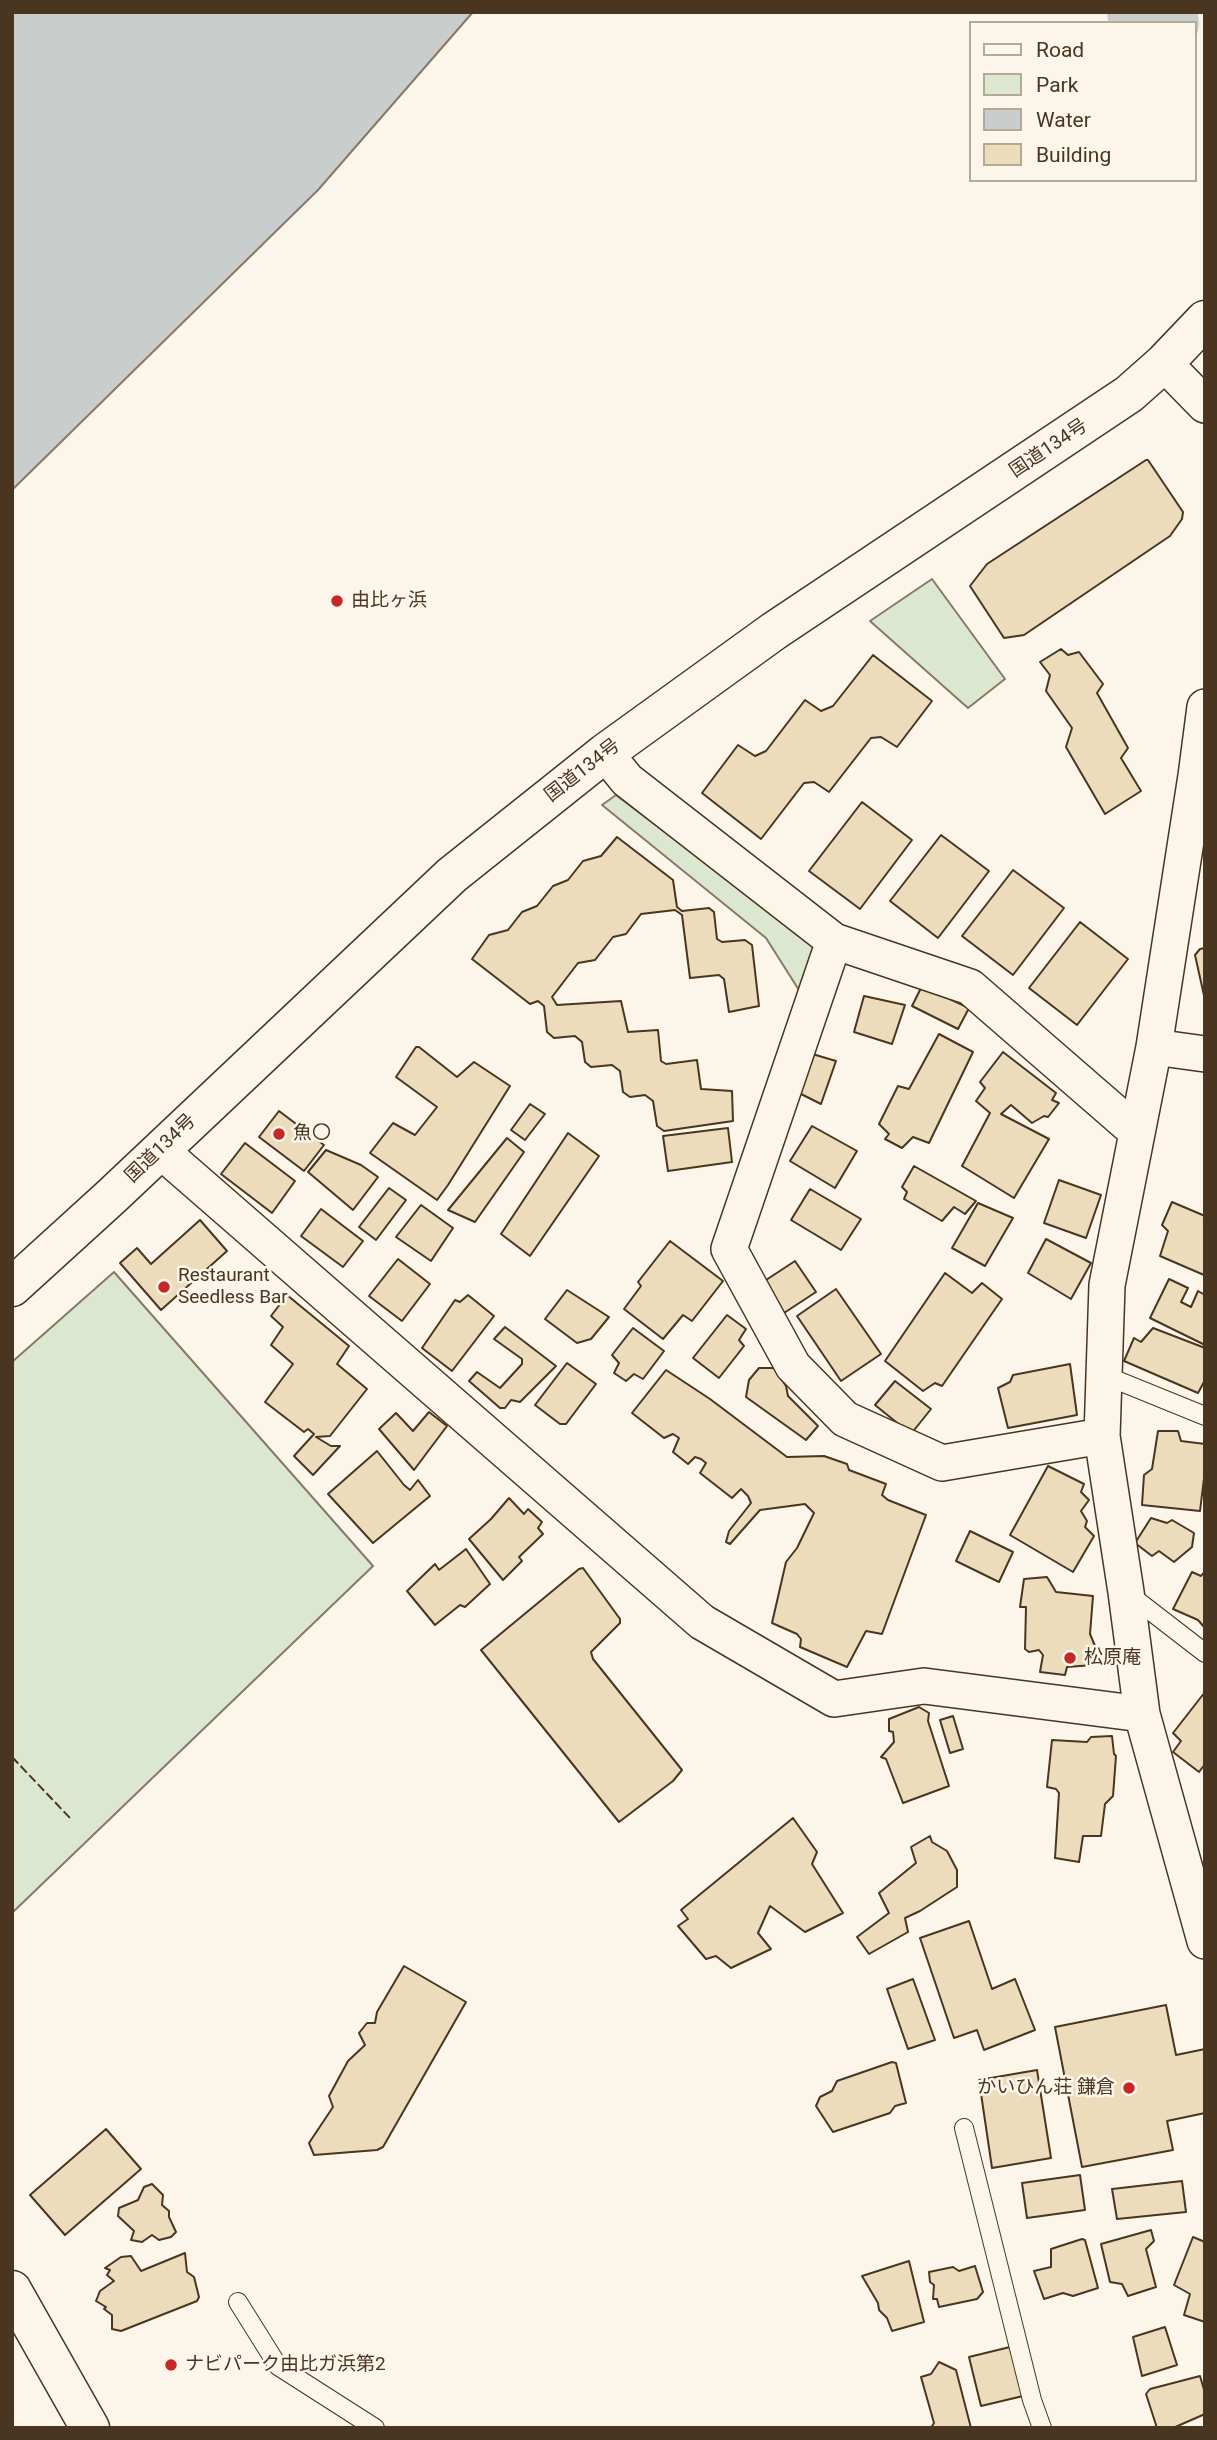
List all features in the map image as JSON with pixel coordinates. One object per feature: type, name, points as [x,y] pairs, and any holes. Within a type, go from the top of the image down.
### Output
[{"type":"main road","name":"国道134号","points":[[12,1287],[452,875],[605,753],[774,631],[1129,394],[1164,363],[1205,320]]},
{"type":"main road","points":[[12,2290],[90,2428]]},
{"type":"street","points":[[1164,363],[1205,405]]},
{"type":"street","points":[[1205,707],[1201,777],[1154,1047],[1107,1285],[1102,1436],[1142,1714],[1205,1941]]},
{"type":"street","points":[[605,753],[627,780],[834,941],[970,987],[1138,1132]]},
{"type":"street","points":[[834,941],[729,1249],[793,1366],[845,1419],[942,1463],[1102,1436]]},
{"type":"street","points":[[1154,1047],[1205,1054]]},
{"type":"street","points":[[160,1150],[702,1622],[834,1699],[924,1686],[1142,1714]]},
{"type":"lane","points":[[1104,1376],[1205,1416]]},
{"type":"lane","points":[[1126,1592],[1205,1653]]},
{"type":"lane","points":[[964,2128],[1032,2400],[1042,2428]]},
{"type":"lane","points":[[238,2302],[278,2366],[375,2428]]},
{"type":"green space","points":[[932,579],[1005,679],[968,708],[870,621]]},
{"type":"green space","points":[[616,795],[823,951],[804,998],[766,938],[602,805]]},
{"type":"green space","points":[[114,1272],[373,1566],[12,1913],[12,1362]]},
{"type":"water","points":[[12,12],[473,12],[318,190],[12,490]]},
{"type":"building","points":[[1146,460],[1183,512],[1182,519],[1170,536],[1024,635],[1004,638],[970,586],[987,564]]},
{"type":"building","points":[[1061,649],[1068,655],[1079,652],[1103,684],[1097,693],[1128,748],[1121,758],[1141,791],[1105,814],[1066,747],[1072,728],[1046,691],[1050,675],[1040,662]]},
{"type":"building","points":[[873,655],[932,701],[897,747],[881,737],[871,738],[829,792],[814,782],[804,783],[761,839],[702,793],[738,745],[755,756],[766,751],[805,700],[821,711],[833,706]]},
{"type":"building","points":[[862,802],[912,840],[860,909],[809,871]]},
{"type":"building","points":[[941,835],[989,871],[938,938],[890,901]]},
{"type":"building","points":[[617,837],[673,880],[677,907],[682,911],[709,908],[714,912],[717,939],[722,942],[745,940],[752,945],[759,1006],[729,1012],[724,979],[719,975],[690,978],[682,915],[675,910],[641,914],[626,934],[613,937],[595,960],[578,963],[552,997],[557,1005],[621,1001],[628,1032],[658,1030],[661,1061],[666,1064],[697,1060],[701,1089],[732,1091],[733,1121],[664,1131],[657,1126],[653,1101],[645,1095],[630,1097],[623,1092],[620,1071],[612,1065],[591,1067],[585,1062],[582,1042],[575,1036],[554,1038],[547,1032],[544,1006],[538,1001],[530,1004],[472,959],[489,935],[508,930],[522,912],[537,906],[553,886],[568,880],[583,861],[601,856]]},
{"type":"building","points":[[1013,870],[1064,908],[1013,975],[962,936]]},
{"type":"building","points":[[1080,922],[1128,959],[1077,1025],[1029,988]]},
{"type":"building","points":[[1205,948],[1205,1000],[1195,955]]},
{"type":"building","points":[[922,986],[969,1008],[958,1029],[912,1006]]},
{"type":"building","points":[[864,996],[905,1005],[892,1044],[854,1032]]},
{"type":"building","points":[[939,1034],[973,1052],[929,1143],[913,1137],[902,1148],[885,1139],[889,1134],[879,1124],[898,1086],[909,1089]]},
{"type":"building","points":[[416,1047],[457,1077],[474,1062],[510,1086],[437,1200],[370,1153],[393,1123],[415,1135],[437,1107],[396,1077]]},
{"type":"building","points":[[1003,1052],[1056,1093],[1052,1100],[1059,1103],[1048,1117],[1044,1116],[1032,1123],[1011,1105],[1001,1114],[1049,1139],[1014,1198],[962,1166],[990,1113],[976,1101],[985,1088],[980,1082]]},
{"type":"building","points":[[809,1053],[836,1061],[821,1104],[797,1092]]},
{"type":"building","points":[[530,1104],[545,1114],[525,1140],[511,1130]]},
{"type":"building","points":[[279,1111],[324,1145],[304,1171],[259,1137]]},
{"type":"building","points":[[812,1126],[857,1151],[835,1188],[790,1161]]},
{"type":"building","points":[[728,1128],[732,1162],[668,1171],[663,1136]]},
{"type":"building","points":[[568,1133],[599,1156],[530,1256],[501,1234]]},
{"type":"building","points":[[507,1138],[524,1152],[475,1222],[448,1210]]},
{"type":"building","points":[[245,1143],[295,1181],[272,1213],[221,1174]]},
{"type":"building","points":[[326,1150],[361,1165],[378,1177],[353,1210],[308,1172]]},
{"type":"building","points":[[914,1166],[976,1201],[965,1214],[954,1207],[942,1221],[904,1199],[907,1192],[902,1187]]},
{"type":"building","points":[[1059,1180],[1101,1195],[1086,1238],[1044,1223]]},
{"type":"building","points":[[389,1188],[406,1200],[376,1240],[359,1227]]},
{"type":"building","points":[[810,1189],[861,1219],[841,1250],[791,1220]]},
{"type":"building","points":[[1172,1202],[1205,1216],[1204,1275],[1160,1256],[1168,1231],[1162,1225]]},
{"type":"building","points":[[978,1203],[1013,1218],[985,1266],[952,1248]]},
{"type":"building","points":[[421,1205],[453,1228],[431,1261],[396,1237]]},
{"type":"building","points":[[321,1209],[363,1241],[343,1267],[301,1236]]},
{"type":"building","name":"Restaurant Seedless Bar","points":[[200,1220],[227,1251],[161,1310],[120,1263],[137,1248],[151,1264]]},
{"type":"building","points":[[1046,1239],[1091,1263],[1071,1299],[1028,1273]]},
{"type":"building","points":[[670,1241],[723,1281],[692,1321],[683,1315],[663,1339],[624,1309],[641,1286],[638,1282]]},
{"type":"building","points":[[398,1259],[430,1284],[402,1321],[369,1296]]},
{"type":"building","points":[[795,1261],[816,1292],[784,1313],[763,1282]]},
{"type":"building","points":[[945,1273],[972,1293],[982,1283],[1002,1299],[942,1386],[935,1383],[923,1391],[885,1361]]},
{"type":"building","points":[[1169,1279],[1188,1288],[1181,1302],[1191,1307],[1198,1291],[1205,1295],[1205,1345],[1150,1318]]},
{"type":"building","points":[[836,1289],[881,1354],[841,1381],[797,1316]]},
{"type":"building","points":[[567,1290],[609,1317],[591,1339],[577,1343],[545,1319]]},
{"type":"building","points":[[287,1295],[349,1346],[337,1364],[367,1389],[330,1436],[316,1437],[331,1446],[340,1446],[313,1475],[294,1456],[314,1434],[308,1429],[304,1432],[265,1402],[293,1364],[271,1345],[283,1327],[271,1316]]},
{"type":"building","points":[[468,1295],[494,1316],[452,1371],[422,1348],[455,1300],[460,1302]]},
{"type":"building","points":[[727,1315],[746,1329],[739,1340],[744,1346],[719,1378],[693,1358]]},
{"type":"building","points":[[505,1327],[556,1366],[520,1402],[511,1400],[505,1408],[500,1408],[469,1381],[477,1372],[500,1388],[522,1364],[522,1359],[494,1339]]},
{"type":"building","points":[[633,1328],[664,1351],[643,1379],[634,1374],[626,1381],[614,1373],[619,1363],[612,1355]]},
{"type":"building","points":[[1153,1328],[1205,1348],[1205,1380],[1198,1393],[1124,1361],[1134,1338],[1141,1342]]},
{"type":"building","points":[[567,1363],[596,1384],[566,1424],[560,1424],[535,1405]]},
{"type":"building","points":[[1070,1364],[1077,1415],[1008,1428],[998,1388],[1010,1382],[1013,1375]]},
{"type":"building","points":[[759,1368],[774,1368],[786,1386],[788,1396],[818,1426],[806,1440],[746,1397],[749,1380]]},
{"type":"building","points":[[666,1370],[710,1399],[787,1457],[824,1456],[847,1464],[849,1470],[886,1484],[882,1495],[888,1500],[926,1515],[882,1634],[866,1631],[847,1667],[800,1647],[801,1639],[797,1634],[772,1623],[786,1562],[797,1548],[814,1513],[805,1504],[760,1510],[730,1544],[726,1542],[729,1531],[751,1503],[748,1496],[741,1489],[732,1498],[700,1473],[706,1463],[701,1459],[695,1457],[688,1464],[673,1452],[679,1438],[673,1434],[664,1438],[632,1413]]},
{"type":"building","points":[[895,1381],[931,1409],[911,1434],[875,1405]]},
{"type":"building","points":[[429,1412],[447,1426],[414,1470],[379,1429],[396,1413],[413,1431]]},
{"type":"building","points":[[1158,1431],[1178,1431],[1181,1441],[1205,1444],[1200,1511],[1142,1505],[1144,1475],[1152,1469]]},
{"type":"building","points":[[377,1451],[404,1485],[410,1490],[418,1480],[430,1496],[373,1543],[328,1494]]},
{"type":"building","points":[[1048,1466],[1084,1484],[1081,1492],[1089,1500],[1081,1511],[1087,1521],[1085,1527],[1094,1536],[1073,1572],[1010,1535]]},
{"type":"building","points":[[509,1498],[524,1514],[528,1509],[542,1522],[538,1528],[543,1534],[519,1557],[522,1561],[503,1580],[469,1539]]},
{"type":"building","points":[[1151,1518],[1167,1523],[1172,1520],[1194,1533],[1192,1547],[1174,1562],[1159,1551],[1152,1556],[1135,1543]]},
{"type":"building","points":[[970,1531],[1013,1552],[999,1582],[956,1561]]},
{"type":"building","points":[[466,1549],[490,1584],[465,1607],[460,1605],[435,1625],[407,1591],[435,1564],[439,1570]]},
{"type":"building","points":[[583,1568],[620,1619],[620,1623],[591,1652],[593,1659],[682,1770],[673,1781],[619,1822],[481,1650]]},
{"type":"building","points":[[1205,1571],[1205,1628],[1198,1620],[1173,1609],[1192,1572],[1201,1576]]},
{"type":"building","points":[[1047,1577],[1056,1592],[1093,1596],[1090,1634],[1095,1646],[1093,1665],[1067,1667],[1065,1675],[1040,1672],[1043,1655],[1039,1650],[1029,1652],[1025,1649],[1026,1607],[1020,1607],[1024,1579]]},
{"type":"building","points":[[1205,1692],[1205,1764],[1199,1772],[1173,1752],[1181,1741],[1173,1733]]},
{"type":"building","points":[[919,1707],[929,1713],[928,1721],[949,1786],[903,1803],[886,1759],[881,1757],[894,1742],[893,1732],[889,1731],[889,1719]]},
{"type":"building","points":[[953,1716],[963,1749],[950,1753],[940,1720]]},
{"type":"building","points":[[1112,1736],[1116,1756],[1113,1796],[1105,1804],[1101,1836],[1083,1836],[1079,1862],[1055,1858],[1059,1793],[1056,1789],[1047,1787],[1052,1740],[1087,1742],[1091,1737]]},
{"type":"building","points":[[793,1818],[817,1852],[812,1864],[843,1913],[805,1932],[770,1906],[758,1933],[771,1949],[731,1968],[716,1956],[706,1959],[678,1926],[688,1919],[681,1910]]},
{"type":"building","points":[[930,1836],[932,1842],[947,1851],[957,1870],[957,1887],[905,1918],[908,1932],[869,1954],[857,1937],[889,1913],[879,1893],[916,1863],[911,1847]]},
{"type":"building","points":[[969,1921],[992,1989],[1015,1979],[1035,2030],[984,2050],[977,2030],[954,2038],[920,1938]]},
{"type":"building","points":[[404,1966],[466,2002],[383,2147],[377,2150],[314,2155],[309,2143],[333,2107],[329,2096],[348,2061],[365,2045],[359,2033],[367,2023],[375,2023],[377,2012]]},
{"type":"building","points":[[913,1979],[935,2040],[908,2049],[887,1989]]},
{"type":"building","name":"かいひん荘 鎌倉","points":[[1166,2005],[1176,2055],[1205,2049],[1205,2113],[1167,2121],[1173,2150],[1082,2167],[1055,2027]]},
{"type":"building","points":[[892,2062],[896,2063],[906,2103],[895,2106],[890,2113],[833,2132],[816,2106],[820,2097],[832,2091],[837,2081]]},
{"type":"building","points":[[1037,2070],[1051,2158],[992,2168],[979,2080]]},
{"type":"building","points":[[106,2129],[141,2169],[65,2235],[30,2195]]},
{"type":"building","points":[[1080,2175],[1085,2210],[1027,2218],[1022,2183]]},
{"type":"building","points":[[1182,2181],[1186,2212],[1117,2219],[1112,2189]]},
{"type":"building","points":[[152,2184],[163,2195],[162,2205],[169,2211],[176,2232],[171,2237],[159,2240],[152,2235],[142,2242],[131,2240],[134,2231],[118,2216],[119,2208],[138,2200],[144,2187]]},
{"type":"building","points":[[1151,2230],[1154,2241],[1146,2249],[1156,2287],[1128,2296],[1122,2284],[1110,2282],[1101,2244]]},
{"type":"building","points":[[1193,2237],[1205,2242],[1205,2322],[1184,2315],[1190,2294],[1174,2285]]},
{"type":"building","points":[[1085,2240],[1098,2288],[1073,2296],[1063,2293],[1044,2299],[1034,2271],[1051,2267],[1051,2249]]},
{"type":"building","points":[[185,2253],[187,2272],[194,2277],[199,2297],[197,2301],[121,2331],[112,2329],[112,2315],[96,2301],[100,2291],[114,2281],[107,2275],[110,2270],[105,2268],[121,2257],[131,2256],[141,2271]]},
{"type":"building","points":[[909,2261],[924,2322],[892,2331],[862,2276]]},
{"type":"building","points":[[975,2266],[983,2292],[977,2299],[939,2307],[937,2299],[933,2299],[934,2285],[930,2282],[929,2272],[953,2267],[959,2271]]},
{"type":"building","points":[[1165,2327],[1177,2365],[1142,2376],[1133,2337]]},
{"type":"building","points":[[1010,2347],[1023,2396],[981,2406],[969,2357]]},
{"type":"building","points":[[939,2362],[956,2370],[971,2428],[931,2428],[934,2423],[921,2377],[931,2374]]},
{"type":"building","points":[[1200,2376],[1205,2393],[1205,2414],[1173,2428],[1157,2428],[1146,2394],[1150,2389]]},
{"type":"waterway","points":[[1142,12],[1160,21]]},
{"type":"fence","points":[[12,1757],[70,1818]]},
{"type":"place","name":"由比ヶ浜","points":[[337,601]]},
{"type":"place","name":"魚〇","points":[[279,1134]]},
{"type":"place","name":"Restaurant Seedless Bar","points":[[164,1287]]},
{"type":"place","name":"松原庵","points":[[1070,1658]]},
{"type":"place","name":"かいひん荘 鎌倉","points":[[1129,2088]]},
{"type":"place","name":"ナビパーク由比ガ浜第2","points":[[171,2365]]}]
